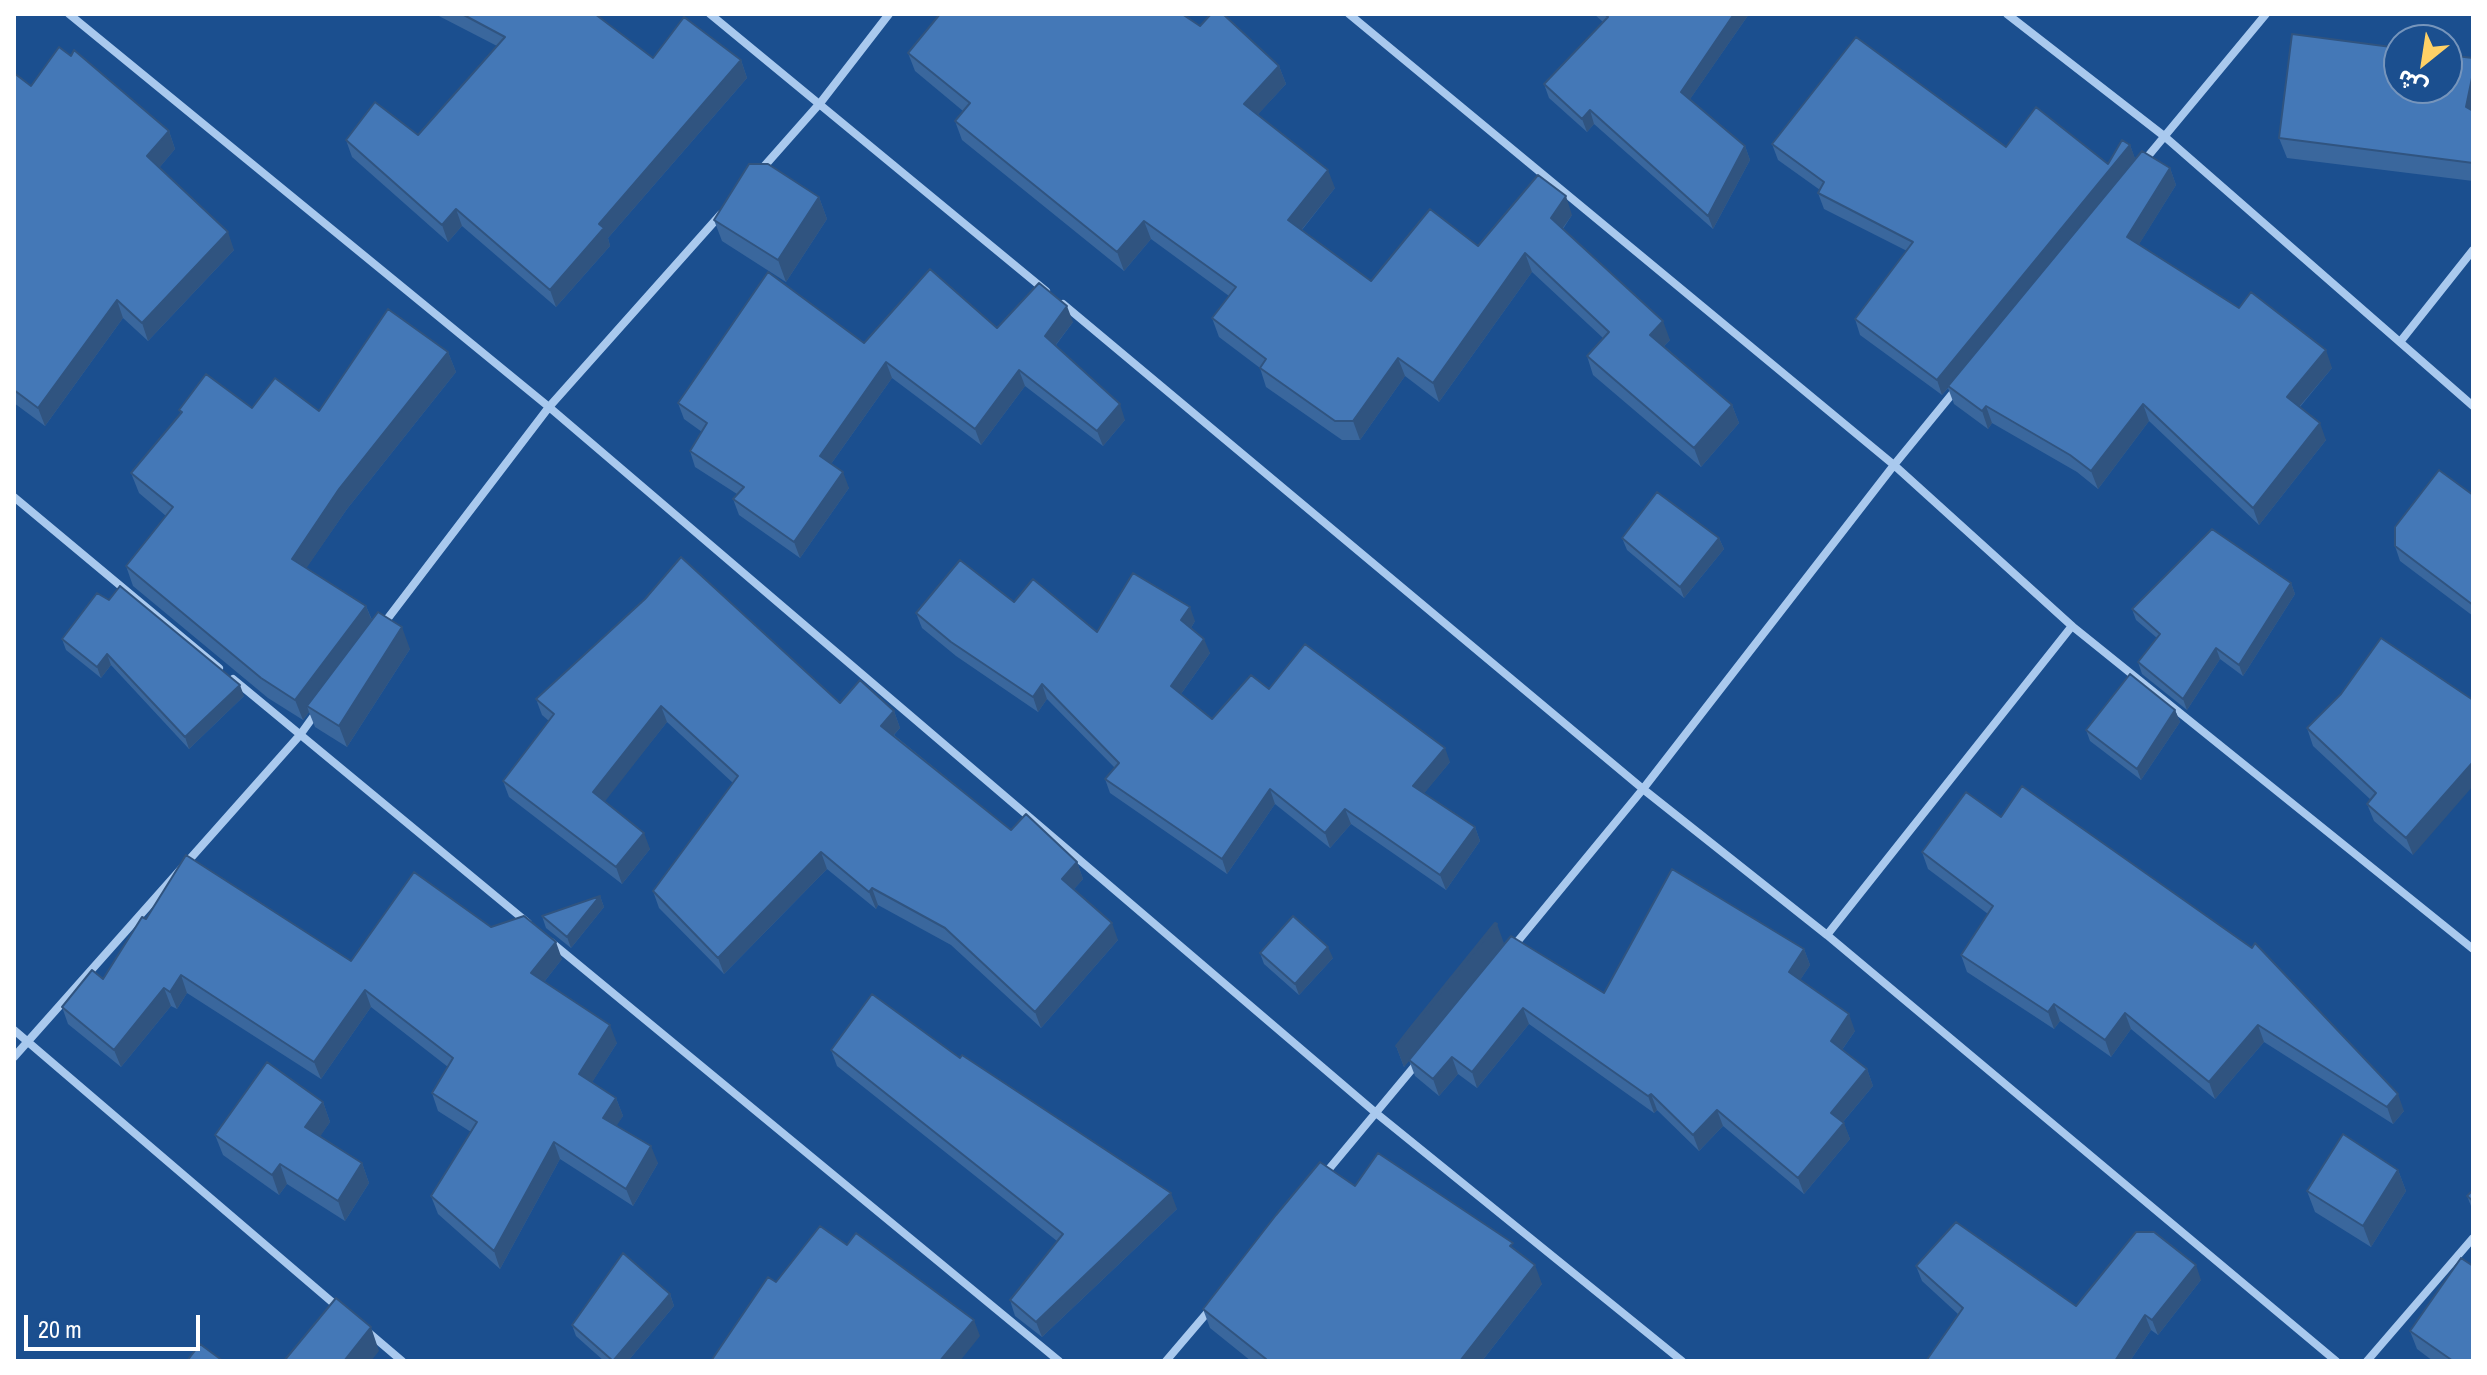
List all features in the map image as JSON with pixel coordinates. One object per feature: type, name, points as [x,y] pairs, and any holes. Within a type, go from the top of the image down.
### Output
[{"type":"street","points":[[69,14],[549,407],[1376,1113],[1682,1361]]},
{"type":"street","points":[[710,14],[821,102],[1643,789],[1827,935],[2336,1361]]},
{"type":"street","points":[[758,173],[821,102],[889,14]]},
{"type":"street","points":[[1349,14],[1894,465],[2072,626],[2473,949]]},
{"type":"street","points":[[2007,14],[2164,136],[2473,406]]},
{"type":"street","points":[[2134,173],[2266,14]]},
{"type":"street","points":[[376,634],[549,407],[726,208]]},
{"type":"street","points":[[2400,342],[2473,250]]},
{"type":"street","points":[[1504,957],[1643,789],[1964,379]]},
{"type":"street","points":[[14,497],[532,927]]},
{"type":"street","points":[[1827,935],[2072,626]]},
{"type":"street","points":[[14,1057],[300,735],[328,697]]},
{"type":"street","points":[[544,937],[1059,1361]]},
{"type":"street","points":[[14,1030],[341,1309]]},
{"type":"street","points":[[1316,1184],[1425,1053]]},
{"type":"street","points":[[2367,1361],[2473,1238]]},
{"type":"street","points":[[1166,1361],[1216,1302]]},
{"type":"street","points":[[366,1330],[402,1361]]},
{"type":"building","points":[[462,14],[595,14],[653,58],[684,17],[741,60],[599,224],[604,228],[550,290],[456,209],[442,225],[346,140],[375,102],[418,135],[505,37]]},
{"type":"building","points":[[940,14],[1182,14],[1200,26],[1211,14],[1223,14],[1279,66],[1244,104],[1328,170],[1288,220],[1371,281],[1430,209],[1478,246],[1538,175],[1566,196],[1551,218],[1663,321],[1650,335],[1732,405],[1694,448],[1587,356],[1609,332],[1525,253],[1433,383],[1398,358],[1353,421],[1335,421],[1260,368],[1266,359],[1212,318],[1236,287],[1144,221],[1117,252],[955,121],[970,103],[908,53]]},
{"type":"building","points":[[1605,14],[1734,14],[1681,92],[1745,146],[1708,216],[1590,110],[1582,119],[1544,84],[1608,17]]},
{"type":"building","points":[[2292,34],[2383,46],[2383,104],[2463,104],[2463,57],[2473,58],[2466,107],[2473,111],[2473,163],[2279,138]]},
{"type":"building","points":[[1856,37],[2006,147],[2036,107],[2108,164],[2122,140],[2130,145],[1937,380],[1855,319],[1913,242],[1818,193],[1824,182],[1772,144]]},
{"type":"building","points":[[59,47],[71,56],[74,50],[169,131],[147,156],[228,232],[142,323],[117,300],[38,408],[14,390],[14,73],[31,86]]},
{"type":"building","points":[[2142,151],[2170,168],[2127,237],[2239,308],[2251,292],[2326,350],[2287,397],[2320,423],[2253,508],[2143,404],[2091,471],[2070,455],[1986,406],[1982,411],[1948,386]]},
{"type":"building","points":[[749,164],[768,164],[819,197],[778,260],[714,220]]},
{"type":"building","points":[[930,269],[997,328],[1039,283],[1067,306],[1045,336],[1120,404],[1097,431],[1019,370],[975,429],[886,362],[820,456],[843,472],[794,542],[733,499],[744,487],[690,451],[707,423],[678,403],[768,272],[864,343]]},
{"type":"building","points":[[388,309],[448,352],[339,489],[292,559],[366,606],[295,700],[261,678],[126,566],[173,507],[131,473],[182,412],[179,410],[206,374],[252,408],[275,378],[319,411]]},
{"type":"building","points":[[2439,470],[2473,495],[2473,605],[2395,546],[2395,527]]},
{"type":"building","points":[[1657,492],[1719,538],[1680,587],[1622,538]]},
{"type":"building","points":[[2212,529],[2291,583],[2239,665],[2216,648],[2183,699],[2138,662],[2160,634],[2132,609]]},
{"type":"building","points":[[681,557],[840,703],[860,680],[894,711],[881,726],[1011,830],[1026,814],[1077,862],[1062,879],[1112,923],[1035,1012],[945,928],[872,888],[869,892],[821,852],[718,958],[653,891],[738,776],[661,706],[593,792],[644,833],[616,867],[503,781],[554,714],[536,699],[645,599]]},
{"type":"building","points":[[960,560],[1014,602],[1033,579],[1097,632],[1133,573],[1190,607],[1181,620],[1204,639],[1171,686],[1212,719],[1251,675],[1269,689],[1305,644],[1445,748],[1413,786],[1475,827],[1440,875],[1345,809],[1325,833],[1270,789],[1222,859],[1105,779],[1119,763],[1042,684],[1033,697],[951,642],[916,613]]},
{"type":"building","points":[[120,586],[240,685],[185,737],[107,654],[97,667],[62,639],[97,593],[109,600]]},
{"type":"building","points":[[378,612],[402,627],[339,726],[307,706]]},
{"type":"building","points":[[2381,638],[2473,700],[2473,762],[2406,838],[2367,804],[2376,793],[2307,728],[2341,694]]},
{"type":"building","points":[[2130,674],[2175,710],[2137,769],[2086,730]]},
{"type":"building","points":[[2022,786],[2252,948],[2255,943],[2398,1094],[2387,1107],[2258,1025],[2209,1082],[2125,1013],[2105,1040],[2054,1004],[2048,1012],[1961,955],[1993,906],[1922,852],[1966,792],[2001,817]]},
{"type":"building","points":[[186,855],[351,961],[414,872],[491,927],[524,916],[556,942],[531,973],[610,1025],[579,1074],[616,1098],[603,1118],[651,1146],[626,1189],[554,1142],[494,1251],[431,1196],[477,1122],[432,1093],[453,1058],[365,990],[314,1062],[181,975],[170,992],[164,988],[114,1050],[62,1007],[92,970],[103,979]]},
{"type":"building","points":[[1672,869],[1804,949],[1789,972],[1849,1014],[1831,1041],[1867,1069],[1831,1113],[1844,1123],[1798,1178],[1717,1110],[1693,1135],[1651,1094],[1648,1096],[1523,1008],[1472,1072],[1452,1057],[1433,1079],[1409,1060],[1511,936],[1604,993]]},
{"type":"building","points":[[600,896],[567,937],[542,916]]},
{"type":"building","points":[[1293,916],[1328,947],[1295,984],[1260,953]]},
{"type":"building","points":[[1497,924],[1396,1046],[1410,1028]]},
{"type":"building","points":[[872,994],[960,1058],[962,1055],[1171,1193],[1036,1322],[1010,1300],[1063,1234],[831,1050]]},
{"type":"building","points":[[267,1062],[323,1102],[305,1127],[362,1163],[338,1201],[280,1164],[272,1175],[215,1135]]},
{"type":"building","points":[[2343,1134],[2398,1170],[2363,1226],[2307,1191]]},
{"type":"building","points":[[1378,1153],[1513,1243],[1510,1246],[1535,1265],[1460,1361],[1265,1361],[1203,1309],[1320,1162],[1355,1186]]},
{"type":"building","points":[[1956,1222],[2076,1306],[2136,1232],[2154,1232],[2196,1265],[2152,1320],[2145,1315],[2115,1361],[1926,1361],[1963,1308],[1916,1266]]},
{"type":"building","points":[[820,1226],[847,1245],[856,1233],[974,1320],[940,1361],[711,1361],[768,1277],[776,1282]]},
{"type":"building","points":[[623,1253],[670,1294],[613,1361],[572,1325]]},
{"type":"building","points":[[2461,1258],[2473,1266],[2473,1361],[2453,1361],[2410,1331]]},
{"type":"building","points":[[336,1298],[371,1327],[344,1361],[284,1361]]},
{"type":"building","points":[[200,1344],[223,1361],[187,1361]]}]
